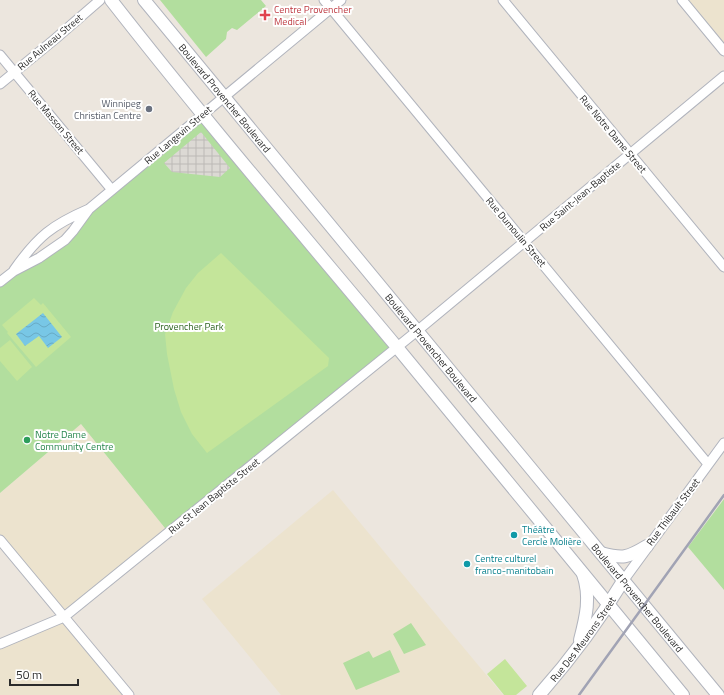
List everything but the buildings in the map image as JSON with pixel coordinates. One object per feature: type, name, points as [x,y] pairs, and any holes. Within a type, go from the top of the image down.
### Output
[{"type":"main road","points":[[111,0],[202,115],[397,347],[683,695]]},
{"type":"main road","name":"Boulevard Provencher Boulevard","points":[[144,0],[718,695]]},
{"type":"main road","points":[[601,553],[616,557],[627,557],[647,546]]},
{"type":"main road","points":[[578,647],[588,601],[586,585],[581,569]]},
{"type":"main road","name":"Rue Des Meurons Street","points":[[539,695],[578,647],[609,604],[623,581]]},
{"type":"street","name":"Rue Aulneau Street","points":[[0,84],[100,0]]},
{"type":"street","name":"Rue Dumoulin Street","points":[[324,0],[708,464]]},
{"type":"street","name":"Rue Langevin Street","points":[[0,282],[14,271],[39,258],[60,243],[73,231],[90,208],[341,0]]},
{"type":"street","name":"Rue Notre Dame Street","points":[[503,0],[724,267]]},
{"type":"street","points":[[682,0],[724,51]]},
{"type":"street","name":"Rue Masson Street","points":[[0,55],[112,190]]},
{"type":"street","name":"Rue Saint-Jean-Baptiste","points":[[417,331],[724,76]]},
{"type":"street","name":"Rue Langevin Street","points":[[14,271],[28,251],[42,235],[60,222],[90,208]]},
{"type":"street","name":"Rue St Jean Baptiste Street","points":[[0,644],[64,617],[417,331]]},
{"type":"street","name":"Rue Thibault Street","points":[[623,581],[647,546],[724,443]]},
{"type":"street","points":[[0,540],[129,695]]},
{"type":"shaded area","points":[[682,0],[724,0],[724,49]]},
{"type":"shaded area","points":[[201,132],[230,168],[220,177],[172,172],[164,163]]},
{"type":"shaded area","points":[[81,424],[169,533],[65,617],[129,695],[0,695],[0,644],[64,617],[0,540],[0,493]]},
{"type":"shaded area","points":[[333,490],[503,695],[281,695],[202,599]]},
{"type":"green space","points":[[160,0],[261,0],[266,6],[237,30],[232,28],[227,32],[226,39],[206,57]]},
{"type":"green space","name":"Provencher Park","points":[[202,115],[397,347],[169,533],[81,424],[0,493],[0,282],[39,258]]},
{"type":"green space","points":[[221,253],[329,358],[328,366],[207,453],[192,434],[181,412],[174,389],[167,354],[165,334],[173,312],[186,288],[198,273]]},
{"type":"green space","points":[[34,298],[41,305],[43,303],[71,337],[36,367],[2,325]]},
{"type":"green space","points":[[10,340],[32,367],[17,381],[0,361],[0,348]]},
{"type":"green space","points":[[724,499],[724,590],[688,547]]},
{"type":"green space","points":[[411,623],[426,645],[404,654],[393,634]]},
{"type":"green space","points":[[390,650],[400,672],[356,690],[343,663],[369,651],[373,658]]},
{"type":"green space","points":[[505,659],[527,686],[516,695],[504,695],[487,674]]},
{"type":"water","points":[[43,313],[62,337],[48,348],[39,336],[25,346],[16,334]]},
{"type":"railway","points":[[579,695],[724,495]]},
{"type":"place","name":"Centre Provencher Medical","points":[[265,15]]},
{"type":"place","name":"Winnipeg Christian Centre","points":[[149,109]]},
{"type":"place","name":"Notre Dame Community Centre","points":[[27,440]]},
{"type":"place","name":"Théâtre Cercle Molière","points":[[514,535]]},
{"type":"place","name":"Centre culturel franco-manitobain","points":[[467,564]]}]
